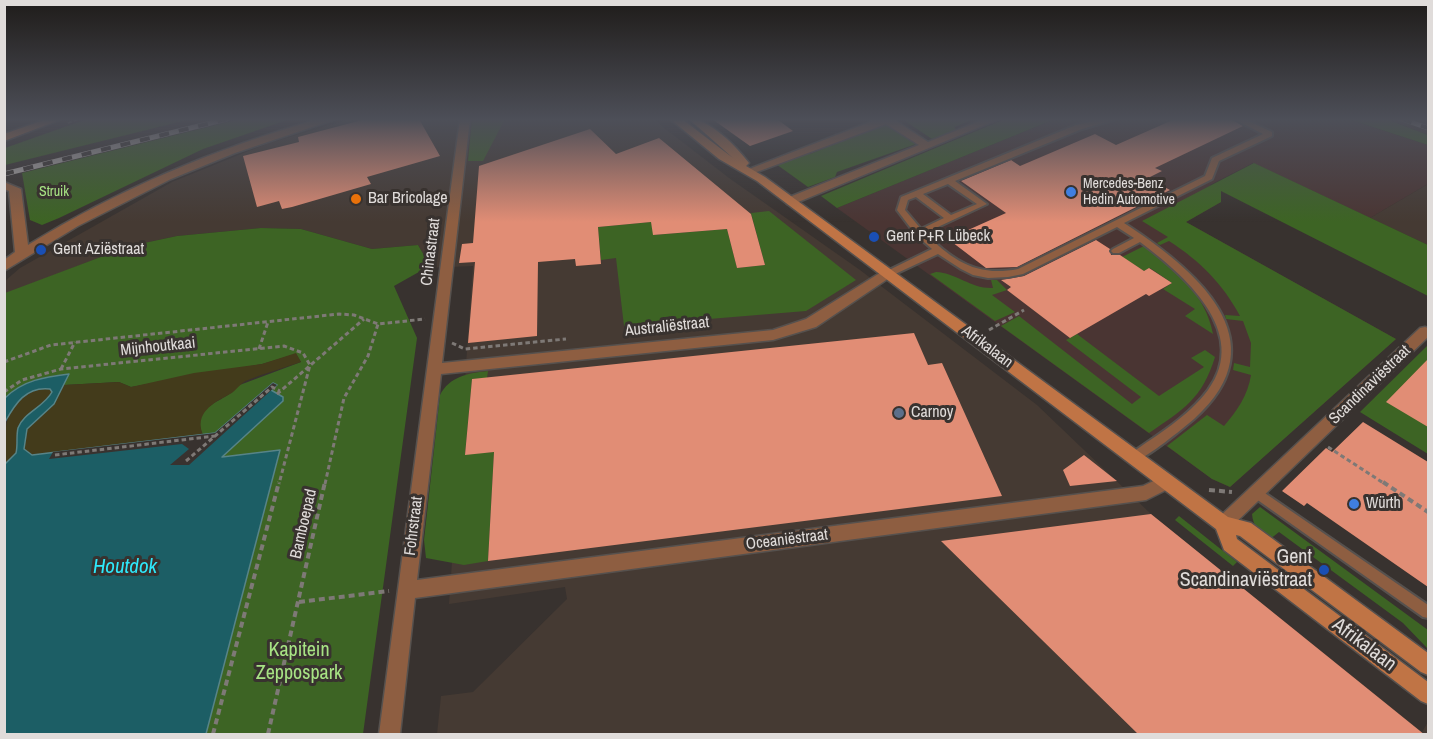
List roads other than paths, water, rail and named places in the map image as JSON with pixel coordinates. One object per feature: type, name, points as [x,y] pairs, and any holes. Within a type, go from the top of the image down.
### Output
[{"type":"main road","name":"Afrikalaan","points":[[719,153],[750,171],[791,201],[1223,524],[1245,529],[1428,665]]},
{"type":"main road","name":"Afrikalaan","points":[[735,153],[750,171]]},
{"type":"main road","name":"Afrikalaan","points":[[1223,524],[1230,544],[1428,694]]},
{"type":"street","points":[[4,267],[22,253],[99,209],[196,162],[219,153]]},
{"type":"street","name":"Chinastraat","points":[[439,318],[460,153]]},
{"type":"street","points":[[750,171],[796,153]]},
{"type":"street","points":[[791,201],[908,153]]},
{"type":"street","points":[[4,184],[15,189],[22,253]]},
{"type":"street","name":"Australiëstraat","points":[[434,369],[773,334],[811,322],[888,274]]},
{"type":"street","name":"Fohrstraat","points":[[389,735],[439,318]]},
{"type":"street","name":"Scandinaviëstraat","points":[[1223,524],[1425,332]]},
{"type":"street","name":"Oceaniëstraat","points":[[406,590],[1146,493],[1166,482]]},
{"type":"lane","points":[[1014,153],[904,199],[901,210],[938,250],[974,271],[987,275],[1005,275],[1020,272],[1209,177],[1215,160],[1229,153]]},
{"type":"lane","points":[[919,232],[983,204],[948,180]]},
{"type":"lane","points":[[917,194],[951,219]]},
{"type":"lane","points":[[1117,223],[1170,258],[1210,300],[1221,326],[1225,348],[1224,369],[1215,388],[1202,404],[1134,457]]},
{"type":"lane","points":[[1116,251],[1141,238]]},
{"type":"lane","points":[[888,274],[938,250]]},
{"type":"lane","points":[[1256,492],[1428,612]]},
{"type":"water","name":"Houtdok","points":[[69,374],[54,404],[27,429],[24,449],[32,455],[215,433],[273,383],[277,385],[271,390],[283,397],[283,401],[222,457],[280,450],[206,734],[5,734],[5,464],[16,453],[17,431],[21,423],[52,392],[50,389],[42,389],[28,393],[17,403],[5,422],[5,398],[27,383]]},
{"type":"railway","points":[[4,174],[87,153]]},
{"type":"place","name":"Mercedes-Benz Hedin Automotive","points":[[1071,192]]},
{"type":"place","name":"Bar Bricolage","points":[[356,199]]},
{"type":"place","name":"Gent P+R Lübeck","points":[[874,237]]},
{"type":"place","name":"Gent Aziëstraat","points":[[41,250]]},
{"type":"place","name":"Carnoy","points":[[899,413]]},
{"type":"place","name":"Würth","points":[[1354,504]]},
{"type":"place","name":"Gent Scandinaviëstraat","points":[[1324,570]]},
{"type":"park label","name":"Struik","points":[[54,192]]},
{"type":"park label","name":"Kapitein Zeppospark","points":[[299,662]]}]
